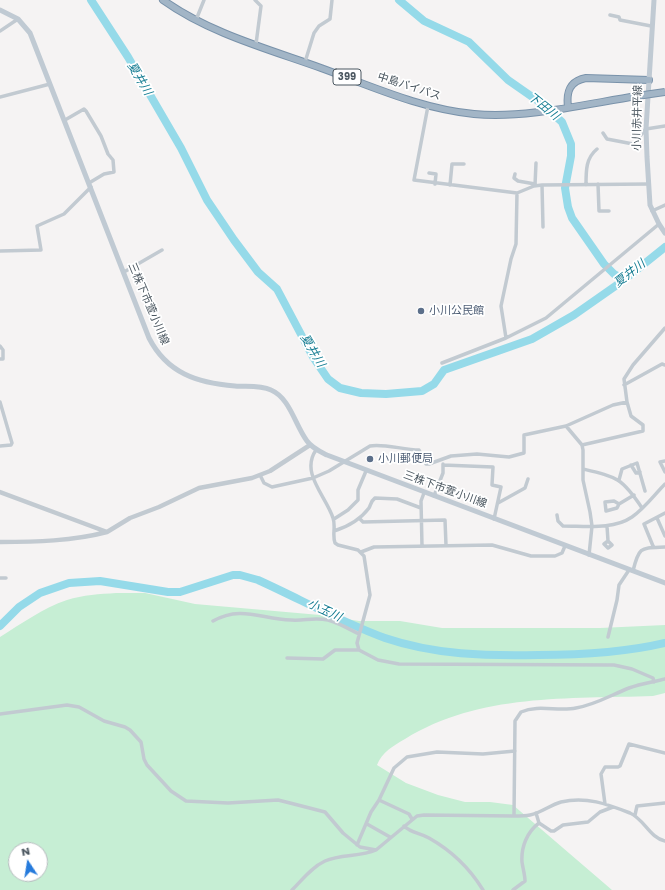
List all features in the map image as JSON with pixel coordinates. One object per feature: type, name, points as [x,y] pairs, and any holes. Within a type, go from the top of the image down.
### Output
[{"type":"highway","name":"中島バイパス","points":[[163,0],[196,20],[217,30],[428,106],[473,114],[492,115],[568,107],[665,92]]},
{"type":"highway","points":[[568,107],[568,90],[571,84],[578,80],[586,78],[649,80]]},
{"type":"main road","name":"小川赤井平線","points":[[654,0],[651,26],[646,129],[652,211],[665,233]]},
{"type":"main road","name":"三株下市萱小川線","points":[[0,10],[18,19],[30,33],[150,338],[155,350],[165,362],[187,376],[208,382],[264,388],[277,393],[284,400],[298,427],[310,445],[316,450],[366,471],[665,583]]},
{"type":"street","points":[[196,20],[204,0]]},
{"type":"street","points":[[255,0],[261,6],[256,44]]},
{"type":"street","points":[[305,62],[314,33],[319,26],[330,19],[332,0]]},
{"type":"street","points":[[610,15],[619,17],[620,20],[651,26]]},
{"type":"street","points":[[0,31],[18,19]]},
{"type":"street","points":[[0,97],[50,84]]},
{"type":"street","points":[[428,106],[414,180],[435,184],[517,193],[534,185]]},
{"type":"street","points":[[0,251],[41,250],[37,226],[64,214],[90,185],[104,174],[114,172],[113,160],[104,146],[101,136],[86,110],[84,109],[65,120]]},
{"type":"street","points":[[603,133],[607,139],[634,144],[646,129],[665,126]]},
{"type":"street","points":[[586,185],[586,168],[590,155],[597,149]]},
{"type":"street","points":[[450,185],[452,164],[464,164]]},
{"type":"street","points":[[534,185],[536,164]]},
{"type":"street","points":[[429,173],[436,174],[435,184]]},
{"type":"street","points":[[515,174],[514,178],[518,181],[534,185],[649,184]]},
{"type":"street","points":[[598,184],[599,211],[609,211]]},
{"type":"street","points":[[542,185],[543,228]]},
{"type":"street","points":[[506,338],[501,306],[511,259],[516,244],[517,193]]},
{"type":"street","points":[[652,211],[665,205]]},
{"type":"street","points":[[442,363],[506,338],[546,318],[659,225]]},
{"type":"street","points":[[124,272],[162,250]]},
{"type":"street","points":[[582,445],[643,431],[643,425],[631,416],[624,385],[628,372],[665,328]]},
{"type":"street","points":[[0,346],[4,355],[0,360]]},
{"type":"street","points":[[624,385],[662,364],[665,365]]},
{"type":"street","points":[[0,402],[12,443],[11,445],[0,446]]},
{"type":"street","points":[[260,475],[264,483],[272,487],[313,478],[329,472],[370,446],[376,444],[404,450],[419,450],[426,464],[451,456],[476,454],[509,457],[524,453],[524,435],[566,426],[613,405],[627,402]]},
{"type":"street","points":[[0,420],[6,419]]},
{"type":"street","points":[[566,426],[582,445],[583,480],[592,526],[589,555]]},
{"type":"street","points":[[0,542],[79,537],[107,532],[135,515],[159,507],[199,488],[260,475],[270,471],[310,445]]},
{"type":"street","points":[[316,450],[311,457],[313,478],[334,519],[334,539],[338,545],[355,548],[362,552],[370,590],[366,613],[357,643],[359,650]]},
{"type":"street","points":[[434,496],[443,473],[443,465],[441,460]]},
{"type":"street","points":[[664,469],[660,462],[665,460]]},
{"type":"street","points":[[619,480],[622,469],[637,463],[645,491]]},
{"type":"street","points":[[443,465],[493,467],[492,485],[501,487],[494,519]]},
{"type":"street","points":[[631,465],[636,473],[640,472]]},
{"type":"street","points":[[583,469],[619,480],[629,488],[642,508]]},
{"type":"street","points":[[334,519],[348,510],[358,500],[358,490],[366,471]]},
{"type":"street","points":[[498,503],[525,488],[528,479]]},
{"type":"street","points":[[557,515],[558,521],[563,526],[607,526],[626,520],[642,508],[665,484]]},
{"type":"street","points":[[0,492],[107,532]]},
{"type":"street","points":[[422,546],[421,500],[424,493]]},
{"type":"street","points":[[619,504],[634,495]]},
{"type":"street","points":[[334,531],[348,526],[359,518],[368,509],[375,498],[397,499],[421,508]]},
{"type":"street","points":[[653,546],[644,524],[665,513]]},
{"type":"street","points":[[359,518],[363,522],[445,520],[446,546]]},
{"type":"street","points":[[656,518],[665,536]]},
{"type":"street","points":[[607,526],[608,541]]},
{"type":"street","points":[[362,552],[374,547],[492,545],[531,556],[558,555],[562,553],[565,546]]},
{"type":"street","points":[[608,637],[618,600],[619,585],[631,570],[639,553],[644,549],[653,546],[665,547]]},
{"type":"street","points":[[0,578],[6,578]]},
{"type":"street","points":[[213,621],[232,613],[254,614],[257,616],[290,620],[316,618],[334,622],[360,633]]},
{"type":"street","points":[[287,658],[323,659],[335,650],[359,650],[378,660],[399,664],[614,665],[632,669],[653,678],[654,682]]},
{"type":"street","points":[[514,816],[515,721],[521,712],[541,708],[552,710],[576,709],[592,704],[629,688],[665,679]]},
{"type":"street","points":[[0,714],[67,705],[79,707],[104,721],[130,730],[141,742],[144,759],[147,766],[171,791],[186,801],[228,803],[278,800],[290,803],[327,814],[357,845],[376,850]]},
{"type":"street","points":[[605,804],[601,774],[602,770],[605,767],[620,766],[629,744],[665,753]]},
{"type":"street","points":[[357,845],[380,800],[394,768],[407,757],[437,752],[483,754],[515,751]]},
{"type":"street","points":[[380,800],[409,814],[412,819]]},
{"type":"street","points":[[292,890],[318,865],[325,861],[376,850],[412,819],[424,815],[514,816],[536,813],[561,802],[582,800],[605,804],[635,815],[659,840],[665,841]]},
{"type":"street","points":[[635,815],[637,806],[665,803]]},
{"type":"street","points":[[536,813],[539,823],[545,828],[554,830],[563,825],[588,822],[600,812],[613,807]]},
{"type":"street","points":[[513,890],[525,881],[522,860],[525,841],[530,832],[539,823]]},
{"type":"street","points":[[367,824],[390,837]]},
{"type":"street","points":[[404,826],[410,831],[427,837],[446,848],[473,875],[483,890]]},
{"type":"green space","points":[[145,593],[195,604],[320,615],[359,621],[400,621],[442,628],[600,628],[665,625],[665,693],[653,696],[525,701],[463,713],[433,724],[392,747],[382,756],[377,765],[406,783],[438,795],[465,802],[490,802],[513,805],[612,890],[0,890],[0,637],[49,607],[67,600],[92,595]]},
{"type":"waterway","name":"夏井川","points":[[91,0],[128,57],[181,148],[207,200],[258,272],[277,289],[313,357],[328,379],[340,388],[361,393],[386,394],[422,391],[434,384],[444,370],[532,339],[574,315],[624,280],[665,247]]},
{"type":"waterway","name":"下田川","points":[[399,0],[424,21],[469,42],[508,80],[541,103],[562,122],[571,144],[571,156],[565,188],[568,207],[572,218],[604,264],[614,274],[624,280]]},
{"type":"waterway","name":"小玉川","points":[[0,626],[19,607],[40,593],[69,583],[100,581],[168,592],[180,592],[233,575],[240,575],[258,580],[369,632],[404,644],[423,648],[480,655],[570,655],[618,651],[665,643]]},
{"type":"place","name":"小川公民館","points":[[421,311]]},
{"type":"place","name":"小川郵便局","points":[[370,459]]}]
